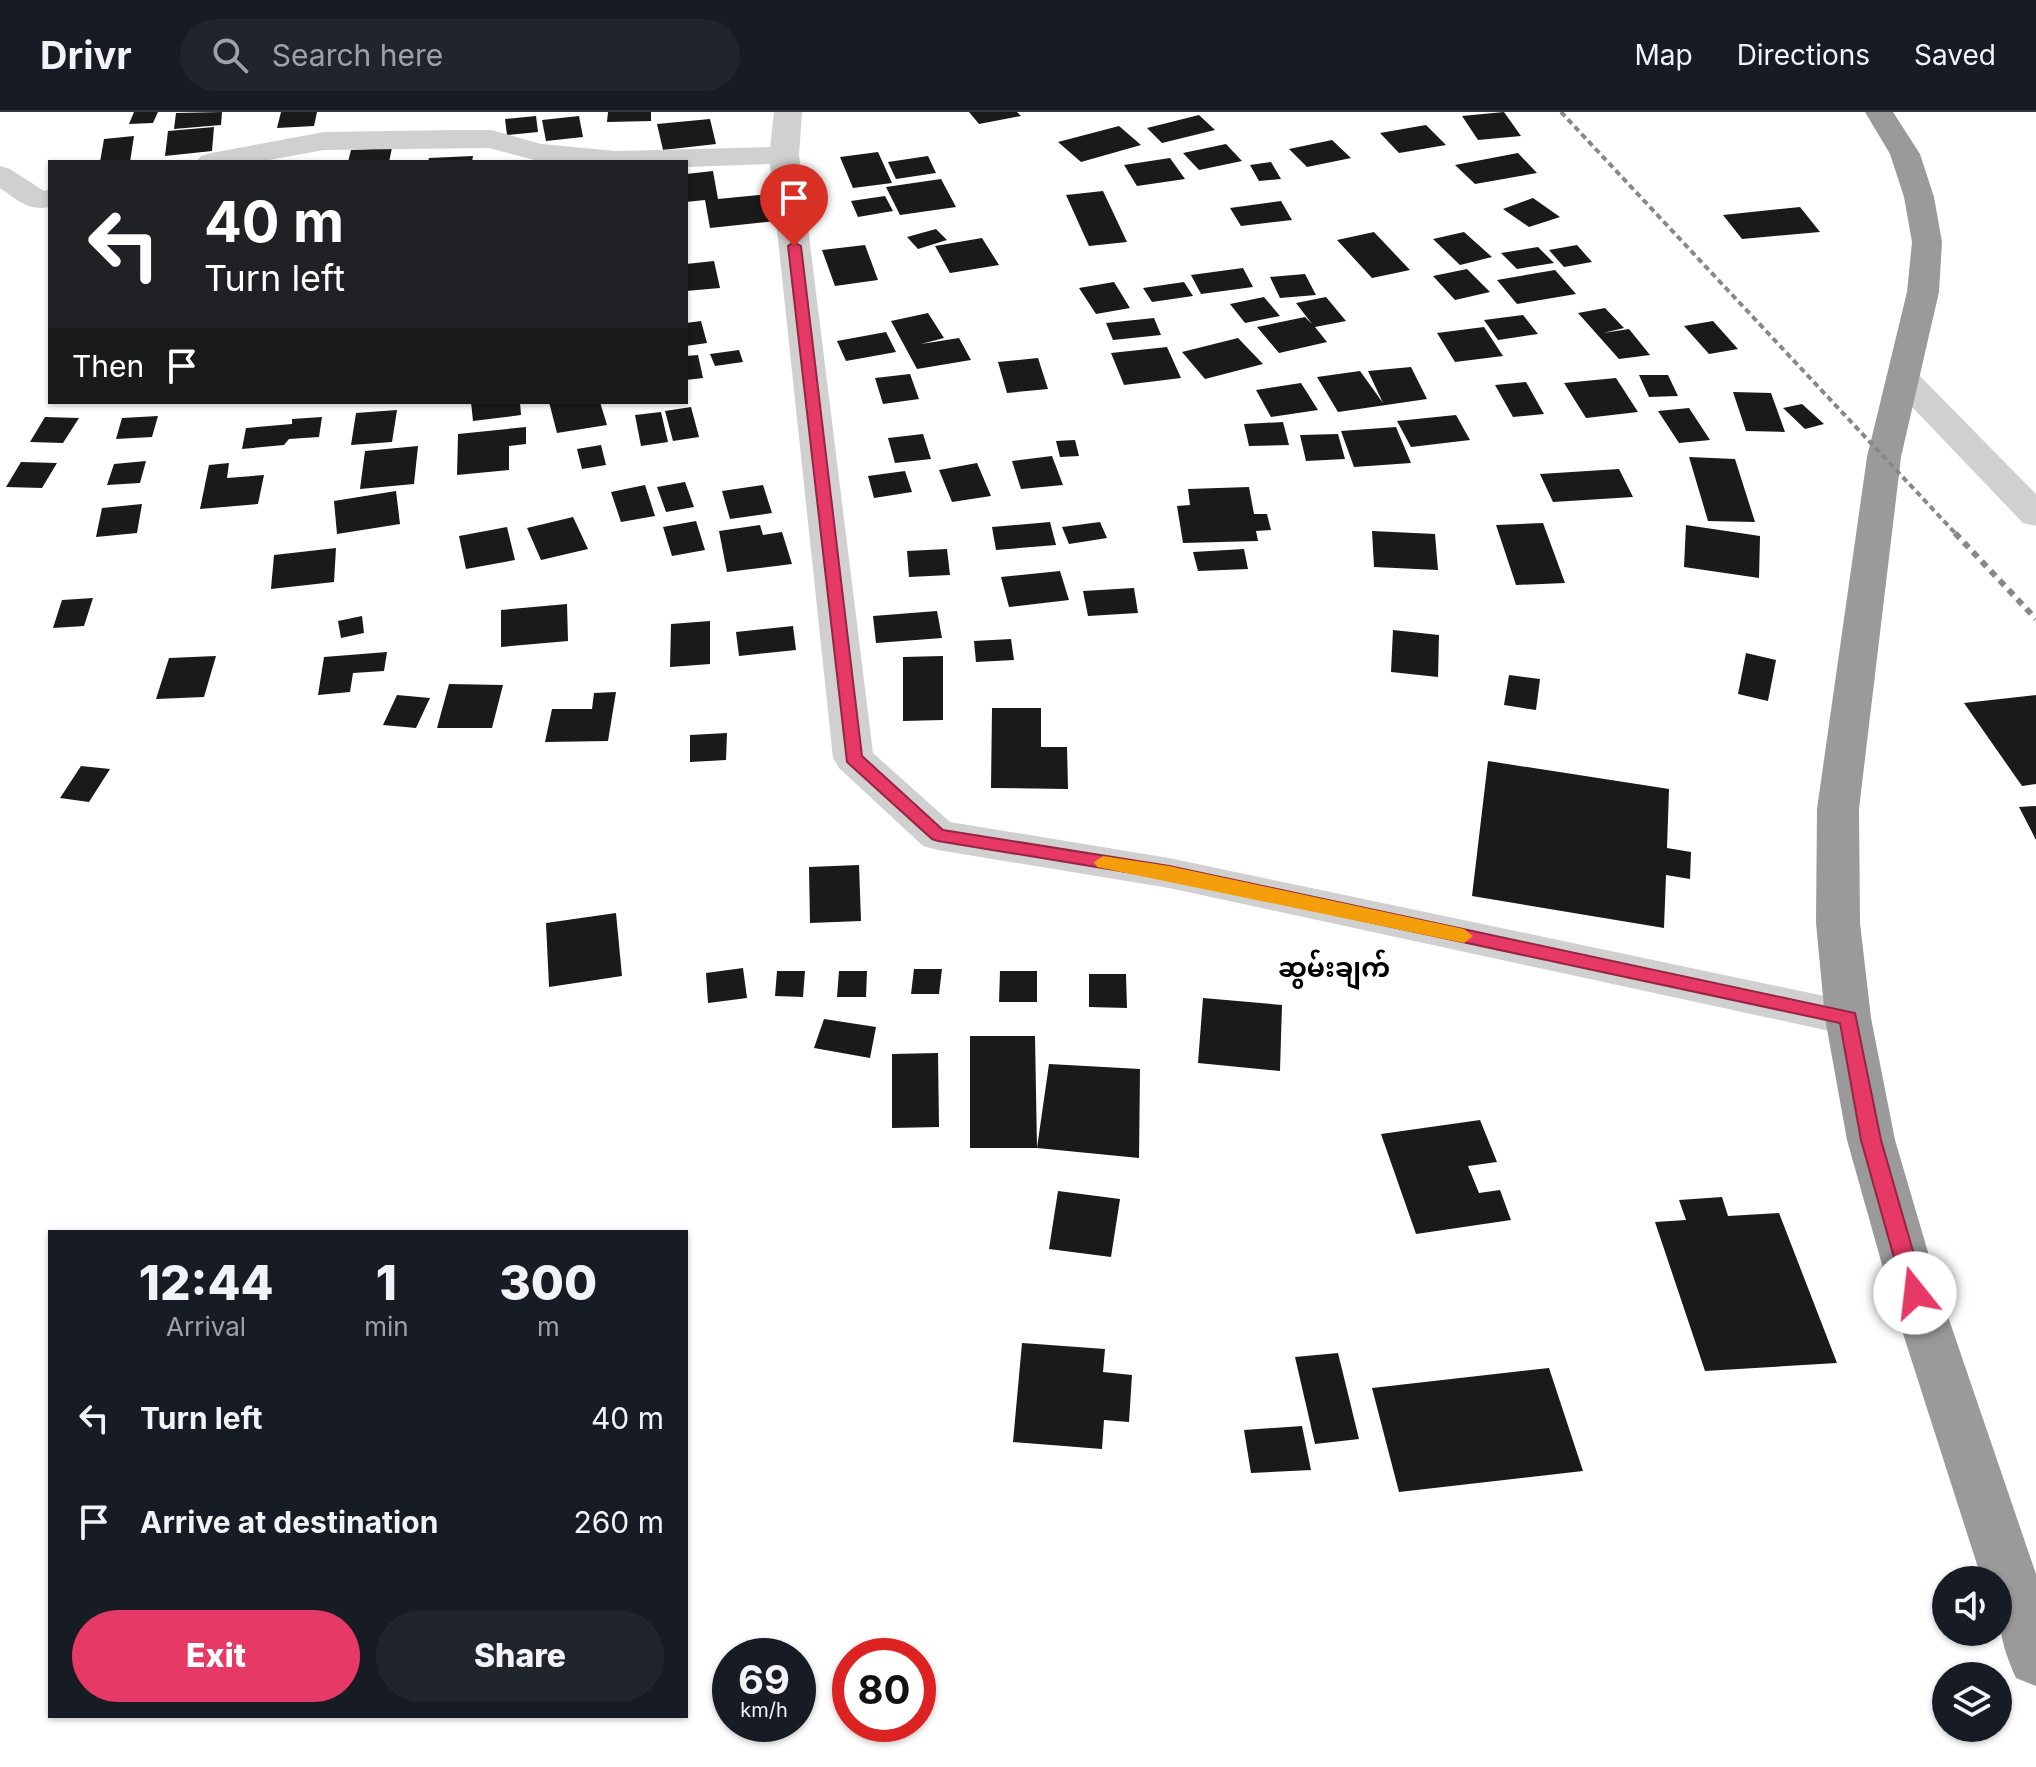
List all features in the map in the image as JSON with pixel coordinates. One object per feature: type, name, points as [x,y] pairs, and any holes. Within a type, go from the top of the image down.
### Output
[{"type":"highway","points":[[1879,112],[1905,154],[1919,197],[1927,242],[1923,292],[1905,380],[1884,457],[1838,809],[1838,923],[1848,1018],[1871,1140],[1915,1293],[2036,1658]]},
{"type":"street","points":[[788,112],[784,155],[853,758],[938,835],[1169,873],[1848,1018]]},
{"type":"street","points":[[222,160],[324,141],[457,139],[491,139],[539,153],[616,160],[784,155]]},
{"type":"street","points":[[0,175],[39,201],[48,199]]},
{"type":"street","points":[[1905,380],[2036,515]]},
{"type":"building","points":[[134,112],[158,112],[153,123],[129,124]]},
{"type":"building","points":[[222,112],[221,125],[174,129],[176,113]]},
{"type":"building","points":[[281,112],[317,112],[314,126],[277,128]]},
{"type":"building","points":[[608,112],[651,112],[651,121],[607,122]]},
{"type":"building","points":[[969,112],[1017,112],[1021,116],[979,124]]},
{"type":"building","points":[[1504,112],[1521,136],[1478,140],[1462,116]]},
{"type":"building","points":[[1199,115],[1215,130],[1162,143],[1147,128]]},
{"type":"building","points":[[536,116],[538,132],[507,135],[505,119]]},
{"type":"building","points":[[579,116],[583,137],[546,141],[542,120]]},
{"type":"building","points":[[710,119],[716,144],[663,150],[657,124]]},
{"type":"building","points":[[1426,125],[1446,145],[1399,153],[1380,133]]},
{"type":"building","points":[[1119,126],[1141,145],[1081,162],[1058,142]]},
{"type":"building","points":[[214,127],[212,151],[165,156],[168,131]]},
{"type":"building","points":[[134,136],[130,160],[100,160],[104,139]]},
{"type":"building","points":[[1332,140],[1351,158],[1307,167],[1289,149]]},
{"type":"building","points":[[1226,144],[1242,161],[1199,170],[1183,153]]},
{"type":"building","points":[[392,148],[389,160],[348,160],[351,150]]},
{"type":"building","points":[[878,152],[892,183],[853,188],[840,157]]},
{"type":"building","points":[[1518,153],[1537,173],[1475,184],[1455,165]]},
{"type":"building","points":[[473,156],[472,160],[429,158]]},
{"type":"building","points":[[928,156],[936,173],[896,179],[888,162]]},
{"type":"building","points":[[1170,158],[1185,179],[1137,186],[1124,165]]},
{"type":"building","points":[[1271,162],[1281,179],[1259,181],[1250,165]]},
{"type":"building","points":[[713,171],[718,199],[769,194],[775,221],[710,228],[705,200],[688,202],[688,174]]},
{"type":"building","points":[[941,179],[956,207],[900,215],[886,187]]},
{"type":"building","points":[[1103,191],[1127,242],[1089,246],[1066,195]]},
{"type":"building","points":[[885,196],[893,211],[858,217],[851,201]]},
{"type":"building","points":[[1533,198],[1560,217],[1529,227],[1503,209]]},
{"type":"building","points":[[1281,201],[1292,220],[1241,226],[1230,208]]},
{"type":"building","points":[[1800,207],[1820,232],[1742,239],[1723,215]]},
{"type":"building","points":[[936,229],[947,240],[918,249],[907,237]]},
{"type":"building","points":[[1374,232],[1410,270],[1372,278],[1337,240]]},
{"type":"building","points":[[1464,232],[1492,257],[1460,265],[1433,239]]},
{"type":"building","points":[[982,238],[999,265],[950,273],[935,246]]},
{"type":"building","points":[[865,245],[878,280],[835,286],[822,250]]},
{"type":"building","points":[[1577,245],[1592,262],[1564,267],[1549,250]]},
{"type":"building","points":[[1538,247],[1554,263],[1517,269],[1501,253]]},
{"type":"building","points":[[714,261],[720,288],[688,291],[688,264]]},
{"type":"building","points":[[1243,268],[1253,287],[1201,294],[1191,275]]},
{"type":"building","points":[[1467,269],[1490,292],[1455,300],[1433,276]]},
{"type":"building","points":[[1555,270],[1576,294],[1517,304],[1497,280]]},
{"type":"building","points":[[1305,274],[1316,295],[1280,298],[1270,277]]},
{"type":"building","points":[[1114,282],[1130,308],[1096,314],[1079,288]]},
{"type":"building","points":[[1184,282],[1193,296],[1152,302],[1143,288]]},
{"type":"building","points":[[1264,297],[1280,316],[1245,323],[1230,304]]},
{"type":"building","points":[[1326,297],[1346,321],[1315,327],[1327,342],[1279,353],[1257,327],[1305,317],[1312,324],[1296,303]]},
{"type":"building","points":[[1605,308],[1624,328],[1603,333],[1629,329],[1650,355],[1619,359],[1578,313]]},
{"type":"building","points":[[928,313],[944,338],[921,344],[959,338],[971,360],[917,369],[891,321]]},
{"type":"building","points":[[1523,315],[1538,334],[1498,340],[1484,320]]},
{"type":"building","points":[[1154,318],[1161,335],[1113,340],[1106,323]]},
{"type":"building","points":[[701,321],[707,343],[688,346],[688,323]]},
{"type":"building","points":[[1713,321],[1738,349],[1709,354],[1684,326]]},
{"type":"building","points":[[1484,327],[1503,356],[1455,362],[1437,333]]},
{"type":"building","points":[[886,332],[896,352],[846,361],[837,341]]},
{"type":"building","points":[[1238,338],[1263,364],[1205,379],[1182,352]]},
{"type":"building","points":[[1167,347],[1181,378],[1124,385],[1111,353]]},
{"type":"building","points":[[739,350],[743,362],[715,366],[710,354]]},
{"type":"building","points":[[698,355],[703,378],[688,380],[688,356]]},
{"type":"building","points":[[1038,358],[1048,389],[1007,393],[998,362]]},
{"type":"building","points":[[1411,367],[1427,399],[1338,412],[1317,377],[1360,371],[1383,403],[1368,371]]},
{"type":"building","points":[[910,374],[919,399],[883,404],[875,378]]},
{"type":"building","points":[[1639,375],[1668,375],[1678,396],[1649,397]]},
{"type":"building","points":[[1616,378],[1638,412],[1586,418],[1564,383]]},
{"type":"building","points":[[1526,382],[1544,414],[1513,417],[1495,385]]},
{"type":"building","points":[[1301,383],[1318,410],[1271,417],[1256,390]]},
{"type":"building","points":[[1733,392],[1771,393],[1785,432],[1746,431]]},
{"type":"building","points":[[471,404],[520,404],[521,415],[473,421]]},
{"type":"building","points":[[550,404],[601,404],[607,425],[557,433]]},
{"type":"building","points":[[1802,404],[1824,424],[1805,429],[1783,408]]},
{"type":"building","points":[[691,407],[699,437],[673,441],[665,411]]},
{"type":"building","points":[[1689,408],[1710,440],[1679,443],[1658,411]]},
{"type":"building","points":[[397,410],[392,442],[351,445],[356,413]]},
{"type":"building","points":[[661,412],[668,442],[641,446],[635,415]]},
{"type":"building","points":[[1456,415],[1470,440],[1411,447],[1397,421]]},
{"type":"building","points":[[158,416],[152,437],[116,439],[122,418]]},
{"type":"building","points":[[45,417],[79,418],[63,443],[30,442]]},
{"type":"building","points":[[322,417],[319,437],[289,439],[284,445],[242,449],[246,428],[292,424],[292,419]]},
{"type":"building","points":[[1283,422],[1289,445],[1249,446],[1244,424]]},
{"type":"building","points":[[526,427],[526,444],[509,446],[509,470],[457,475],[458,434]]},
{"type":"building","points":[[1396,427],[1411,463],[1354,467],[1341,431]]},
{"type":"building","points":[[923,434],[931,459],[895,463],[888,438]]},
{"type":"building","points":[[1338,434],[1345,459],[1306,461],[1300,435]]},
{"type":"building","points":[[1075,440],[1079,456],[1060,457],[1056,441]]},
{"type":"building","points":[[601,445],[606,465],[582,469],[577,449]]},
{"type":"building","points":[[418,446],[414,484],[360,489],[365,451]]},
{"type":"building","points":[[1052,456],[1063,485],[1021,489],[1012,461]]},
{"type":"building","points":[[1689,457],[1735,459],[1755,522],[1708,521]]},
{"type":"building","points":[[146,461],[140,483],[107,485],[114,464]]},
{"type":"building","points":[[21,462],[57,463],[42,488],[6,487]]},
{"type":"building","points":[[229,463],[227,478],[264,475],[258,504],[200,509],[209,465]]},
{"type":"building","points":[[977,463],[991,496],[952,502],[939,470]]},
{"type":"building","points":[[1619,469],[1633,497],[1553,502],[1540,474]]},
{"type":"building","points":[[905,471],[912,492],[874,498],[868,476]]},
{"type":"building","points":[[685,482],[694,507],[666,512],[657,487]]},
{"type":"building","points":[[645,485],[655,516],[621,522],[611,492]]},
{"type":"building","points":[[763,485],[772,513],[730,519],[722,491]]},
{"type":"building","points":[[1249,487],[1254,514],[1267,514],[1271,530],[1256,531],[1258,541],[1183,543],[1177,506],[1190,505],[1188,489]]},
{"type":"building","points":[[396,491],[400,524],[337,534],[334,501]]},
{"type":"building","points":[[142,504],[137,533],[96,537],[102,508]]},
{"type":"building","points":[[573,517],[588,549],[541,560],[527,528]]},
{"type":"building","points":[[696,521],[705,550],[672,556],[663,527]]},
{"type":"building","points":[[1050,522],[1056,545],[996,550],[992,527]]},
{"type":"building","points":[[1100,522],[1107,538],[1069,544],[1062,527]]},
{"type":"building","points":[[1543,523],[1565,583],[1516,585],[1496,525]]},
{"type":"building","points":[[760,525],[763,535],[782,532],[792,564],[727,572],[719,531]]},
{"type":"building","points":[[1686,525],[1760,536],[1759,578],[1684,567]]},
{"type":"building","points":[[507,527],[515,560],[466,569],[459,536]]},
{"type":"building","points":[[1372,531],[1435,534],[1438,570],[1374,567]]},
{"type":"building","points":[[336,548],[334,582],[271,589],[274,555]]},
{"type":"building","points":[[947,549],[950,575],[909,577],[907,551]]},
{"type":"building","points":[[1244,549],[1248,569],[1198,571],[1193,552]]},
{"type":"building","points":[[1060,571],[1069,600],[1009,607],[1001,577]]},
{"type":"building","points":[[1134,588],[1138,613],[1088,616],[1083,591]]},
{"type":"building","points":[[93,598],[84,626],[53,628],[62,600]]},
{"type":"building","points":[[567,604],[568,641],[501,647],[501,610]]},
{"type":"building","points":[[937,611],[942,638],[876,643],[873,616]]},
{"type":"building","points":[[362,616],[364,633],[341,638],[338,621]]},
{"type":"building","points":[[710,621],[710,664],[670,667],[671,624]]},
{"type":"building","points":[[793,626],[796,650],[739,656],[736,632]]},
{"type":"building","points":[[1393,630],[1439,635],[1438,677],[1391,672]]},
{"type":"building","points":[[1011,639],[1014,660],[976,662],[974,641]]},
{"type":"building","points":[[387,652],[384,671],[353,673],[350,692],[318,695],[324,657]]},
{"type":"building","points":[[1746,653],[1776,660],[1768,701],[1738,694]]},
{"type":"building","points":[[216,656],[204,697],[156,699],[169,658]]},
{"type":"building","points":[[943,656],[943,720],[903,721],[903,657]]},
{"type":"building","points":[[1509,675],[1540,679],[1536,710],[1504,705]]},
{"type":"building","points":[[449,684],[503,685],[492,728],[437,728]]},
{"type":"building","points":[[616,692],[608,741],[545,742],[552,709],[592,709],[594,693]]},
{"type":"building","points":[[397,695],[430,698],[416,728],[383,725]]},
{"type":"building","points":[[2036,695],[2036,784],[2022,786],[1964,703]]},
{"type":"building","points":[[992,708],[1041,708],[1041,747],[1067,747],[1068,789],[991,788]]},
{"type":"building","points":[[727,733],[726,760],[690,762],[690,735]]},
{"type":"building","points":[[1488,761],[1669,789],[1667,848],[1691,852],[1690,879],[1666,875],[1664,928],[1472,896]]},
{"type":"building","points":[[81,766],[110,769],[89,802],[60,798]]},
{"type":"building","points":[[2036,806],[2036,840],[2019,807]]},
{"type":"building","points":[[859,865],[861,921],[810,923],[809,867]]},
{"type":"building","points":[[616,913],[622,976],[549,987],[546,923]]},
{"type":"building","points":[[743,968],[747,998],[708,1003],[706,973]]},
{"type":"building","points":[[914,969],[942,969],[939,994],[911,994]]},
{"type":"building","points":[[777,971],[805,971],[803,997],[775,996]]},
{"type":"building","points":[[839,971],[867,971],[866,997],[837,997]]},
{"type":"building","points":[[1000,971],[1037,971],[1037,1002],[999,1002]]},
{"type":"building","points":[[1089,974],[1126,974],[1127,1008],[1089,1007]]},
{"type":"building","points":[[1203,998],[1282,1005],[1280,1071],[1198,1063]]},
{"type":"building","points":[[824,1019],[876,1027],[870,1058],[814,1048]]},
{"type":"building","points":[[970,1036],[1035,1036],[1037,1148],[970,1148]]},
{"type":"building","points":[[938,1053],[939,1127],[892,1128],[892,1054]]},
{"type":"building","points":[[1049,1064],[1140,1069],[1139,1158],[1037,1148]]},
{"type":"building","points":[[1480,1120],[1497,1162],[1468,1166],[1479,1193],[1500,1190],[1511,1220],[1416,1234],[1381,1134]]},
{"type":"building","points":[[1058,1191],[1120,1199],[1111,1257],[1049,1249]]},
{"type":"building","points":[[1722,1197],[1728,1216],[1779,1213],[1837,1363],[1705,1371],[1655,1222],[1686,1220],[1679,1200]]},
{"type":"building","points":[[1022,1343],[1105,1349],[1103,1372],[1132,1375],[1129,1422],[1104,1420],[1102,1449],[1013,1442]]},
{"type":"building","points":[[1338,1353],[1359,1439],[1315,1444],[1295,1357]]},
{"type":"building","points":[[1549,1368],[1583,1471],[1399,1492],[1372,1388]]},
{"type":"building","points":[[1302,1426],[1311,1470],[1251,1473],[1244,1430]]},
{"type":"railway","points":[[1561,112],[1957,535]]},
{"type":"railway","points":[[1955,533],[2036,619]]},
{"type":"slow traffic","points":[[1103,862],[1169,873],[1464,936]]},
{"type":"district","name":"ဆွမ်းချက်","points":[[1334,968]]},
{"type":"route","points":[[794,246],[853,758],[938,835],[1169,873],[1848,1018],[1871,1140],[1915,1293]]}]
